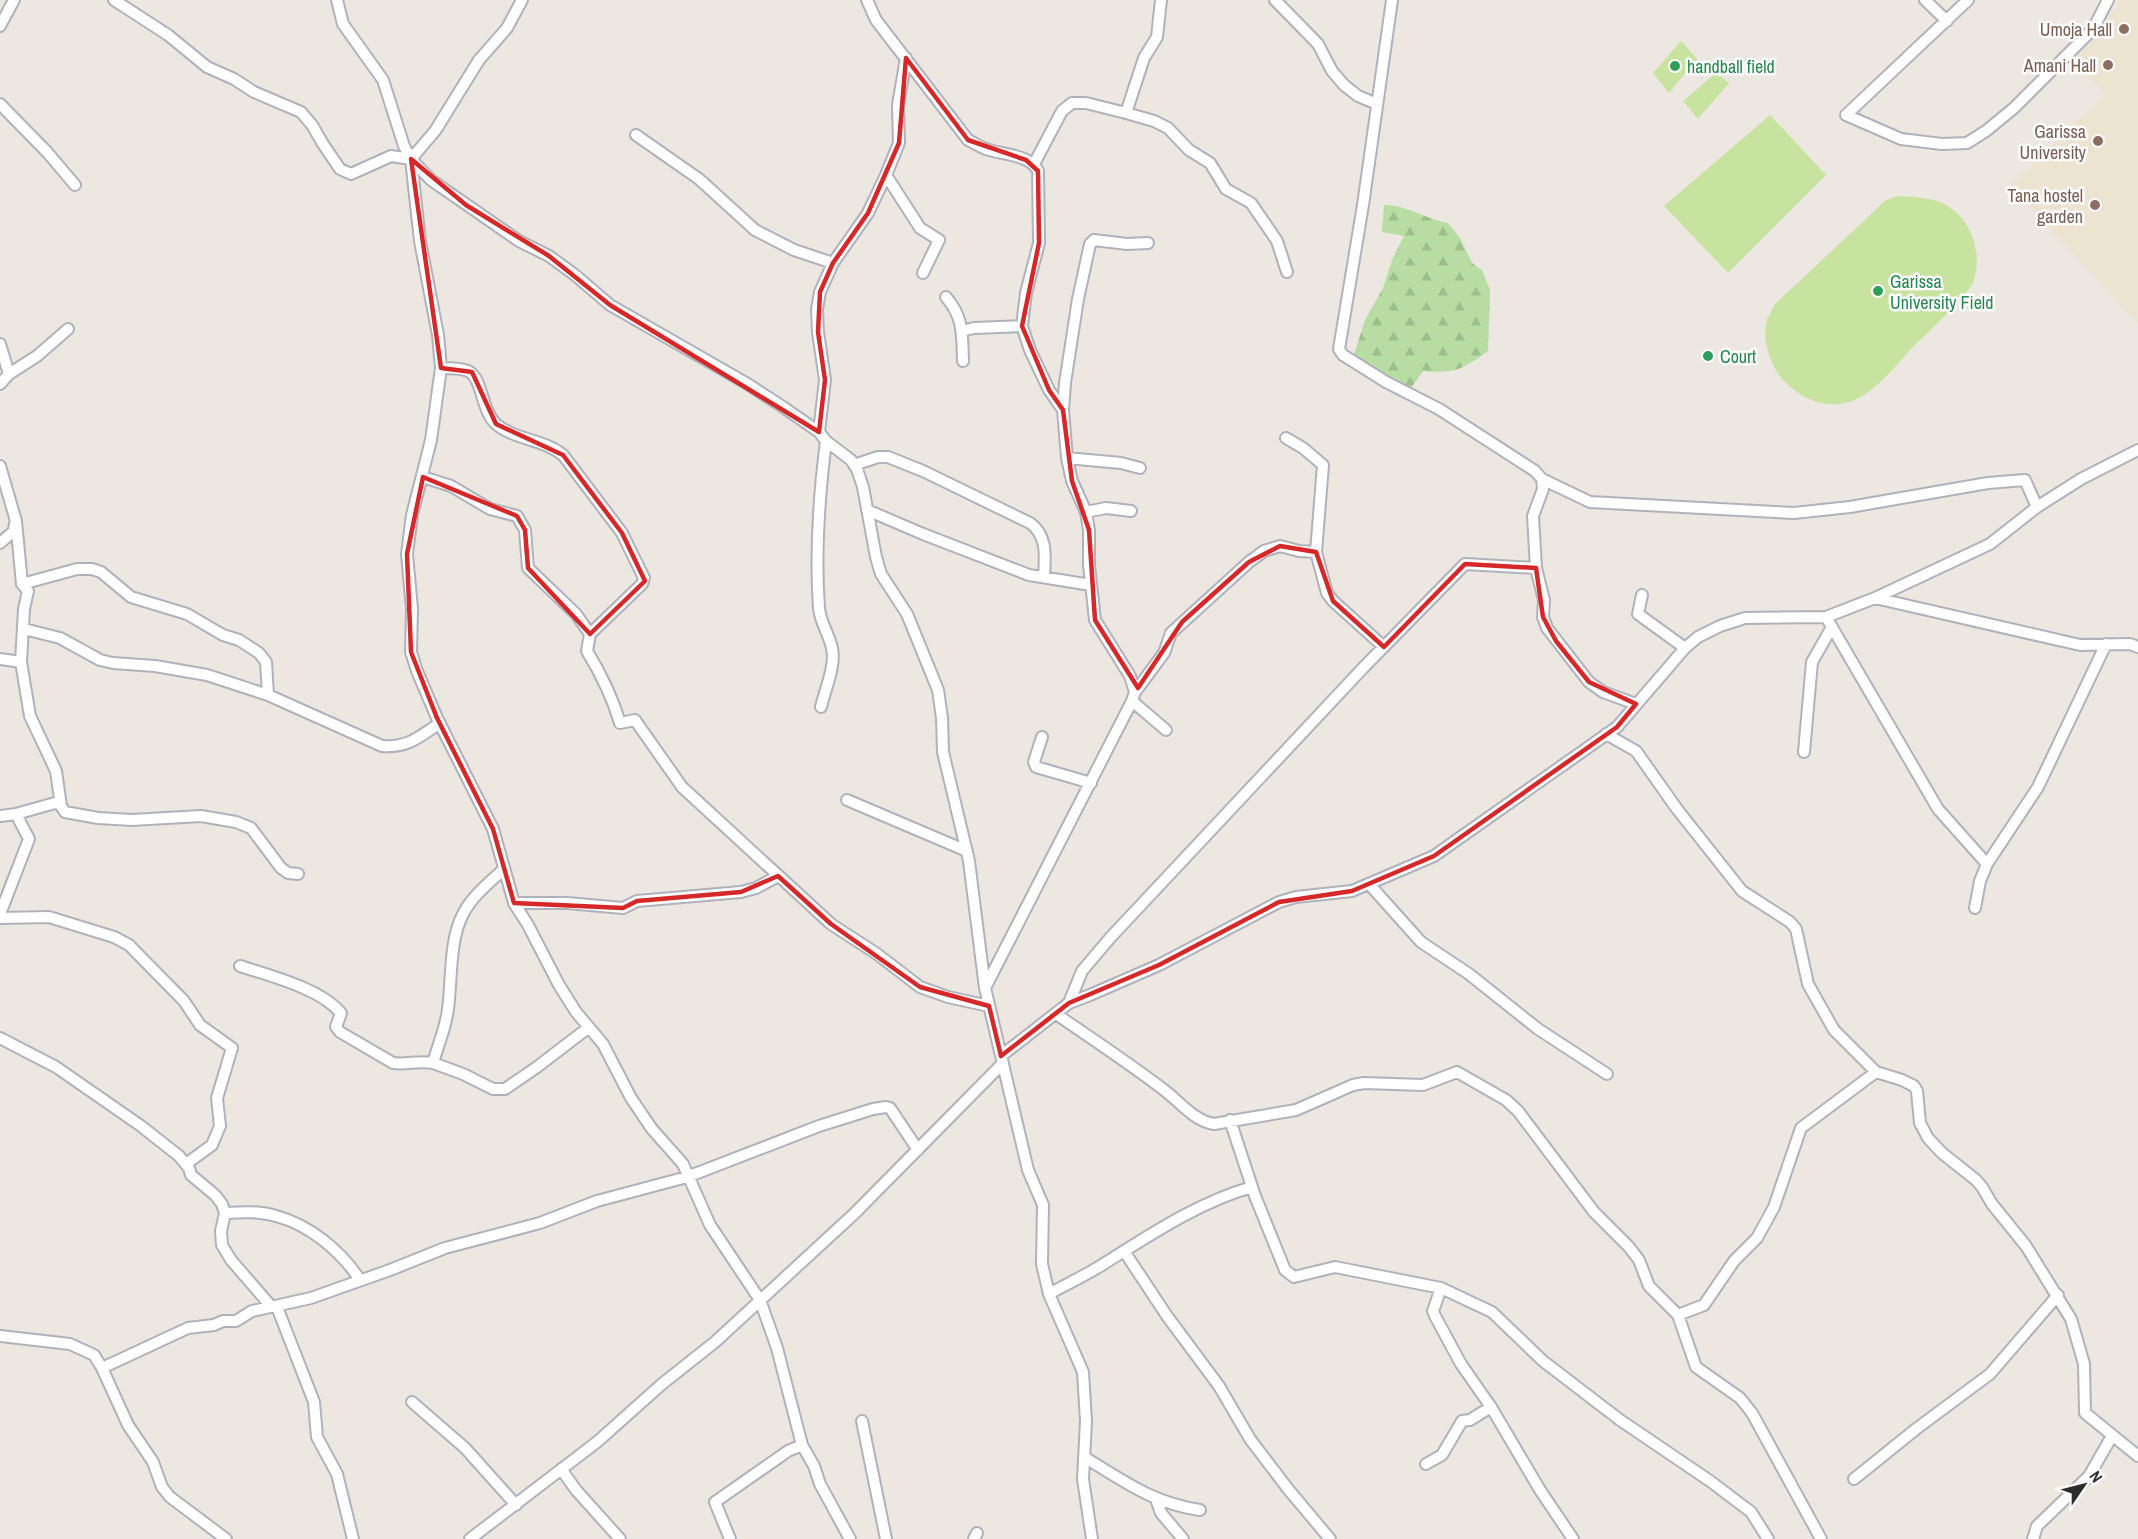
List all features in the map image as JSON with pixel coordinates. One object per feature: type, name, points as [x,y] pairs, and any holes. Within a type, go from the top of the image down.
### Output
[{"type":"street","points":[[0,26],[14,0]]},
{"type":"street","points":[[114,0],[168,35],[207,67],[234,79],[254,92],[301,112],[340,169],[351,174],[391,156],[411,159]]},
{"type":"street","points":[[337,0],[343,24],[383,80],[404,146],[411,159],[431,180],[519,241],[549,256],[610,304],[746,383],[823,436],[854,465],[863,487],[876,558],[882,574],[907,614],[938,690],[943,752],[967,851],[985,988],[1028,1170],[1043,1205],[1042,1264],[1049,1294],[1083,1372],[1086,1421],[1083,1479],[1092,1539]]},
{"type":"street","points":[[522,0],[507,28],[479,60],[435,131],[411,159],[420,241],[438,335],[441,368],[431,440],[412,515],[406,554],[412,609],[411,652],[440,723],[493,829],[514,903],[559,985],[588,1028],[603,1044],[631,1098],[652,1129],[683,1164],[710,1225],[760,1300],[777,1348],[802,1445],[850,1539]]},
{"type":"street","points":[[867,0],[876,20],[968,140],[984,149],[1035,164]]},
{"type":"street","points":[[1126,113],[1144,58],[1157,38],[1161,0]]},
{"type":"street","points":[[1275,0],[1318,44],[1332,71],[1344,85],[1358,96],[1377,105]]},
{"type":"street","points":[[1392,0],[1339,349],[1343,356],[1386,382],[1439,409],[1535,471],[1542,479],[1590,502],[1794,513],[1850,507],[1988,483],[2025,480],[2037,507]]},
{"type":"street","points":[[1925,0],[1947,21]]},
{"type":"street","points":[[1968,0],[1846,115],[1901,140],[1942,144],[1967,143],[2014,108],[2093,29],[2108,0]]},
{"type":"street","points":[[821,707],[832,662],[832,650],[819,611],[819,514],[825,380],[817,309],[820,292],[832,263],[868,213],[899,143],[898,105],[906,58]]},
{"type":"street","points":[[1035,164],[1062,111],[1072,103],[1086,103],[1155,121],[1168,128],[1189,150],[1210,163],[1226,189],[1251,203],[1277,241],[1287,272]]},
{"type":"street","points":[[0,104],[75,184]]},
{"type":"street","points":[[636,135],[699,179],[755,230],[794,250],[832,263]]},
{"type":"street","points":[[1035,164],[1038,171],[1039,243],[1026,293],[1022,326],[1048,390],[1063,410]]},
{"type":"street","points":[[886,175],[920,228],[939,240],[923,273]]},
{"type":"street","points":[[1148,243],[1127,244],[1094,240],[1090,244],[1078,299],[1063,410],[1067,458],[1076,495],[1086,512],[1089,530],[1095,620],[1130,676],[1133,697],[1166,730]]},
{"type":"street","points":[[946,297],[955,307],[960,319],[963,361]]},
{"type":"street","points":[[962,331],[974,328],[1022,326]]},
{"type":"street","points":[[0,384],[9,374],[37,356],[68,328]]},
{"type":"street","points":[[0,344],[9,374]]},
{"type":"street","points":[[441,368],[472,372],[487,412],[496,424],[513,433],[554,448],[563,455],[622,533],[644,578],[642,584],[590,634],[587,651],[602,674],[612,696],[620,723],[635,720],[682,786],[831,924],[877,954],[920,987],[948,998],[989,1006]]},
{"type":"street","points":[[1286,438],[1311,454],[1323,465],[1316,552],[1327,593],[1384,646]]},
{"type":"street","points":[[470,1539],[597,1442],[624,1416],[694,1360],[848,1221],[918,1150],[1002,1059],[1069,1003],[1159,965],[1279,902],[1296,897],[1352,891],[1434,856],[1567,764],[1617,726],[1685,648],[1698,637],[1720,626],[1745,618],[1829,622],[1990,544],[2037,507],[2081,479],[2138,450]]},
{"type":"street","points":[[854,465],[878,457],[888,458],[923,471],[1030,523],[1036,527],[1046,550],[1044,577]]},
{"type":"street","points":[[1067,458],[1121,463],[1140,468]]},
{"type":"street","points":[[0,466],[16,521],[21,584],[27,591],[21,662],[30,716],[56,771],[60,804],[65,812],[98,818],[132,820],[201,816],[236,822],[251,828],[282,868],[288,873],[298,874]]},
{"type":"street","points":[[423,477],[451,486],[490,509],[517,516],[525,530],[528,568],[576,614],[590,634]]},
{"type":"street","points":[[1542,479],[1543,489],[1533,516],[1536,568],[1544,600],[1543,617],[1556,641],[1589,682],[1603,692],[1636,704]]},
{"type":"street","points":[[1086,512],[1106,508],[1131,511]]},
{"type":"street","points":[[867,510],[1007,568],[1029,575],[1091,585]]},
{"type":"street","points":[[0,543],[14,531],[16,521]]},
{"type":"street","points":[[985,988],[1133,697],[1164,653],[1171,633],[1249,562],[1272,547],[1280,546],[1316,552]]},
{"type":"street","points":[[1069,1003],[1082,971],[1110,938],[1384,646],[1465,564],[1536,568]]},
{"type":"street","points":[[21,584],[77,569],[92,569],[100,572],[131,597],[187,614],[223,635],[239,640],[259,653],[266,662],[268,695]]},
{"type":"street","points":[[1642,595],[1638,614],[1685,648]]},
{"type":"street","points":[[1875,598],[2080,645],[2130,644],[2138,648]]},
{"type":"street","points":[[1804,752],[1812,662],[1829,622]]},
{"type":"street","points":[[1829,622],[1938,809],[1987,864]]},
{"type":"street","points":[[24,629],[60,638],[100,660],[156,666],[207,675],[268,695],[382,747],[398,747],[415,740],[440,723]]},
{"type":"street","points":[[1975,908],[1980,881],[1987,864],[2038,787],[2106,644]]},
{"type":"street","points":[[0,659],[21,662]]},
{"type":"street","points":[[1606,734],[1636,751],[1677,809],[1742,891],[1790,922],[1796,929],[1808,984],[1834,1030],[1876,1072],[1914,1086],[1917,1091],[1920,1123],[1928,1138],[1942,1153],[1976,1180],[2026,1246],[2071,1319],[2084,1364],[2085,1413],[2138,1456]]},
{"type":"street","points":[[1042,737],[1034,762],[1036,767],[1090,783]]},
{"type":"street","points":[[847,800],[967,851]]},
{"type":"street","points":[[0,816],[55,803],[60,804]]},
{"type":"street","points":[[16,814],[29,839],[0,916],[49,916],[129,945],[184,1001],[200,1025],[232,1048],[217,1098],[220,1126],[212,1145],[186,1164]]},
{"type":"street","points":[[433,1062],[448,1013],[451,963],[457,928],[464,911],[504,869]]},
{"type":"street","points":[[514,903],[567,903],[623,908],[637,901],[741,892],[756,888],[778,876]]},
{"type":"street","points":[[1369,884],[1421,942],[1469,974],[1539,1029],[1607,1074]]},
{"type":"street","points":[[240,966],[293,984],[328,1002],[341,1013],[336,1027],[340,1032],[393,1063],[403,1064],[422,1060],[433,1062],[494,1089],[505,1089],[537,1068],[588,1028]]},
{"type":"street","points":[[1056,1014],[1164,1089],[1203,1120],[1214,1124],[1296,1110],[1353,1085],[1364,1083],[1423,1085],[1457,1072],[1506,1100],[1518,1111],[1594,1212],[1639,1260],[1649,1286],[1678,1315],[1696,1366],[1740,1398],[1752,1413],[1821,1539]]},
{"type":"street","points":[[0,1038],[56,1067],[141,1126],[186,1164],[191,1175],[222,1204],[225,1213],[221,1231],[222,1245],[231,1260],[273,1306],[304,1372],[314,1402],[317,1437],[337,1474],[353,1539]]},
{"type":"street","points":[[1678,1315],[1704,1305],[1734,1261],[1757,1238],[1774,1207],[1801,1128],[1876,1072]]},
{"type":"street","points":[[102,1368],[188,1328],[214,1325],[223,1321],[236,1321],[252,1311],[311,1298],[445,1248],[540,1223],[597,1201],[687,1177],[819,1126],[881,1107],[893,1111],[918,1150]]},
{"type":"street","points":[[1230,1120],[1252,1187],[1289,1275],[1294,1277],[1335,1267],[1441,1288],[1492,1312],[1543,1361],[1620,1420],[1710,1481],[1751,1512],[1768,1539]]},
{"type":"street","points":[[1049,1294],[1224,1195],[1252,1187]]},
{"type":"street","points":[[225,1213],[249,1212],[274,1215],[297,1223],[324,1241],[351,1267],[360,1280]]},
{"type":"street","points":[[1124,1251],[1167,1316],[1219,1386],[1250,1439],[1330,1539]]},
{"type":"street","points":[[1441,1288],[1433,1311],[1435,1316],[1461,1364],[1491,1407],[1539,1490],[1573,1539]]},
{"type":"street","points":[[1854,1479],[1990,1374],[2058,1295]]},
{"type":"street","points":[[0,1336],[30,1338],[78,1347],[94,1355],[128,1425],[153,1462],[162,1487],[170,1497],[226,1539]]},
{"type":"street","points":[[412,1402],[465,1448],[516,1505]]},
{"type":"street","points":[[1426,1464],[1442,1455],[1462,1421],[1470,1420],[1491,1407]]},
{"type":"street","points":[[862,1421],[886,1539]]},
{"type":"street","points":[[2033,1539],[2037,1526],[2090,1476],[2112,1436]]},
{"type":"street","points":[[730,1539],[715,1502],[788,1451],[802,1445]]},
{"type":"street","points":[[1084,1456],[1156,1500],[1181,1508],[1200,1510]]},
{"type":"street","points":[[561,1469],[576,1490],[620,1539]]},
{"type":"street","points":[[1156,1500],[1164,1518],[1183,1539]]},
{"type":"highlighted area","points":[[906,58],[968,140],[1026,160],[1038,171],[1039,243],[1022,326],[1049,390],[1063,410],[1072,481],[1089,530],[1095,620],[1138,688],[1182,622],[1249,562],[1280,546],[1316,552],[1333,601],[1384,647],[1465,564],[1536,568],[1543,617],[1556,641],[1589,682],[1636,704],[1617,727],[1434,856],[1352,891],[1279,902],[1159,965],[1069,1003],[1001,1056],[989,1006],[920,987],[831,924],[778,876],[741,892],[637,901],[623,908],[514,903],[493,829],[437,718],[411,652],[407,554],[423,477],[517,516],[525,530],[528,568],[590,634],[645,581],[622,533],[563,455],[496,424],[472,372],[441,368],[411,159],[466,205],[549,256],[610,305],[819,432],[825,380],[818,332],[820,292],[833,263],[868,213],[899,143]]},
{"type":"shaded area","name":"Garissa University","points":[[2122,0],[2138,0],[2138,324],[2010,186],[2105,95],[2072,57]]},
{"type":"green space","name":"handball field","points":[[1681,41],[1697,59],[1669,93],[1653,73]]},
{"type":"green space","name":"handball field","points":[[1716,73],[1729,83],[1698,119],[1683,101]]},
{"type":"green space","points":[[1770,115],[1826,175],[1728,273],[1664,206]]},
{"type":"green space","name":"Garissa University Field","points":[[1897,196],[1937,201],[1960,216],[1967,225],[1975,246],[1977,258],[1974,280],[1956,304],[1871,390],[1850,402],[1839,404],[1812,400],[1796,391],[1782,379],[1774,367],[1766,343],[1767,319],[1775,304],[1885,201]]},
{"type":"green space","points":[[1384,205],[1400,207],[1448,223],[1460,238],[1472,263],[1482,270],[1490,290],[1488,351],[1458,369],[1443,372],[1423,371],[1404,398],[1351,364],[1365,320],[1383,288],[1392,260],[1404,236],[1382,232]]},
{"type":"place","name":"Umoja Hall","points":[[2124,29]]},
{"type":"place","name":"Amani Hall","points":[[2108,65]]},
{"type":"place","name":"handball field","points":[[1675,66]]},
{"type":"place","name":"Garissa University","points":[[2098,141]]},
{"type":"place","name":"Tana hostel garden","points":[[2095,205]]},
{"type":"place","name":"Garissa University Field","points":[[1878,291]]},
{"type":"place","name":"Court","points":[[1708,356]]}]
